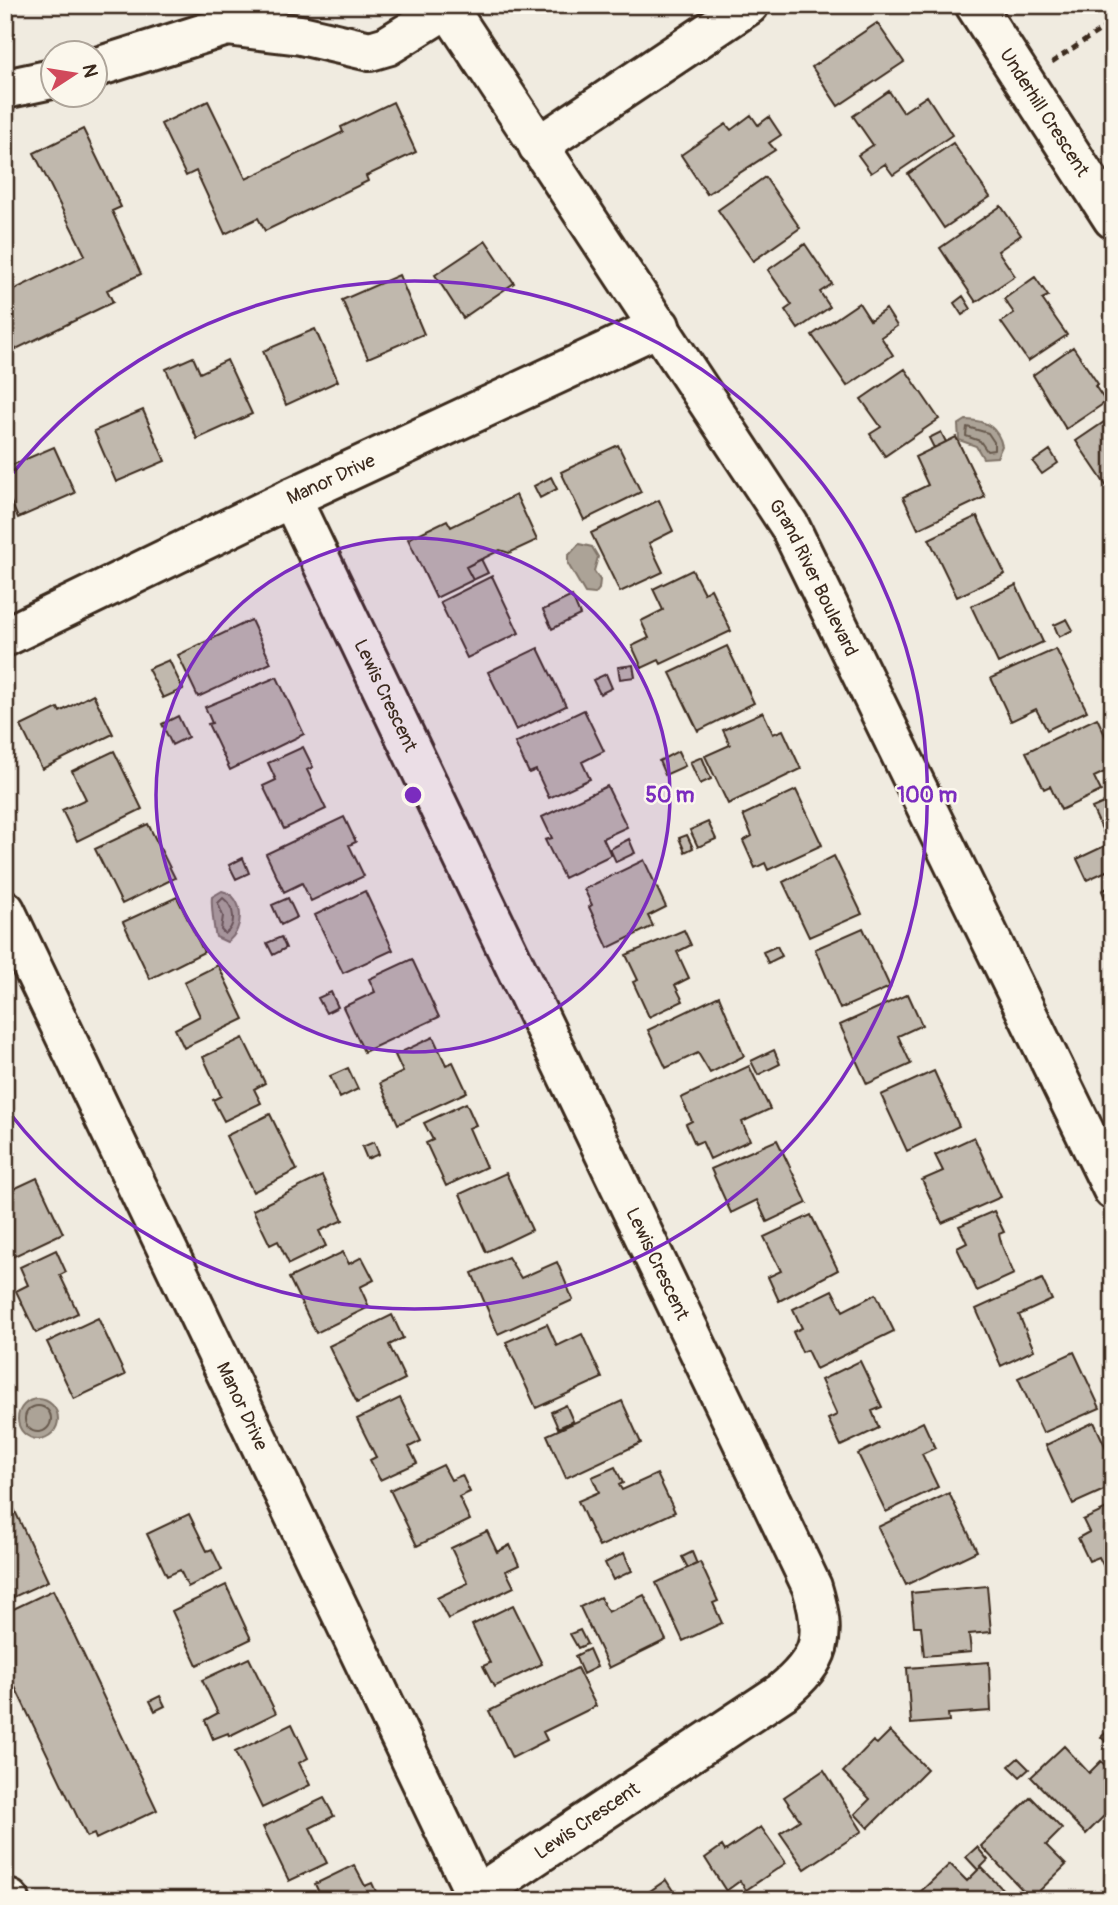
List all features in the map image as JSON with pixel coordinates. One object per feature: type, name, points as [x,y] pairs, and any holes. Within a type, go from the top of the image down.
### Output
[{"type":"street","points":[[538,146],[748,5]]},
{"type":"street","name":"Underhill Crescent","points":[[975,5],[1113,219]]},
{"type":"street","points":[[108,64],[227,26],[301,35],[370,51],[387,46],[447,6]]},
{"type":"street","name":"Grand River Boulevard","points":[[447,6],[789,525],[1113,1190]]},
{"type":"street","points":[[5,89],[38,82]]},
{"type":"street","name":"Manor Drive","points":[[5,637],[291,498],[660,326]]},
{"type":"street","name":"Lewis Crescent","points":[[291,498],[812,1587],[820,1614],[820,1646],[804,1673],[782,1692],[476,1898]]},
{"type":"street","name":"Manor Drive","points":[[5,911],[476,1898]]},
{"type":"path","points":[[1023,81],[1113,22]]},
{"type":"water","points":[[966,420],[979,421],[994,429],[1002,446],[997,457],[983,458],[976,446],[959,440],[958,425]]},
{"type":"water","points":[[579,544],[592,547],[598,557],[594,571],[600,580],[595,594],[585,593],[568,564],[568,556]]},
{"type":"water","points":[[222,891],[235,899],[240,914],[237,930],[227,942],[216,937],[213,917],[212,897]]},
{"type":"water","points":[[38,1399],[52,1405],[58,1419],[52,1433],[38,1439],[24,1433],[18,1419],[24,1405]]},
{"type":"building","points":[[877,23],[904,62],[838,106],[812,67]]},
{"type":"building","points":[[889,91],[903,112],[927,96],[952,135],[893,175],[885,164],[871,173],[858,155],[873,145],[853,116]]},
{"type":"building","points":[[208,101],[246,179],[343,132],[341,127],[393,102],[416,152],[366,176],[368,181],[265,231],[258,218],[225,234],[196,171],[186,176],[161,124]]},
{"type":"building","points":[[751,115],[758,125],[769,117],[781,135],[769,143],[775,150],[707,194],[681,155],[726,124],[731,130]]},
{"type":"building","points":[[83,129],[121,207],[112,211],[141,274],[107,290],[113,302],[10,352],[5,343],[5,294],[85,255],[34,153]]},
{"type":"building","points":[[953,143],[990,197],[944,228],[908,174]]},
{"type":"building","points":[[765,177],[800,228],[753,261],[718,210]]},
{"type":"building","points":[[1001,206],[1021,235],[998,251],[1015,276],[976,302],[940,248]]},
{"type":"building","points":[[486,241],[514,283],[463,318],[435,275]]},
{"type":"building","points":[[805,244],[832,284],[820,292],[830,307],[798,329],[785,310],[792,305],[768,270]]},
{"type":"building","points":[[399,275],[424,334],[368,358],[342,300]]},
{"type":"building","points":[[1035,277],[1048,296],[1042,299],[1067,335],[1028,361],[1001,322],[1014,313],[1004,299]]},
{"type":"building","points":[[963,296],[971,309],[962,315],[954,303]]},
{"type":"building","points":[[859,303],[870,320],[886,309],[897,326],[881,337],[893,355],[847,386],[812,335]]},
{"type":"building","points":[[315,329],[338,381],[286,405],[263,351]]},
{"type":"building","points":[[1073,347],[1098,384],[1095,386],[1106,402],[1066,429],[1033,375]]},
{"type":"building","points":[[193,357],[200,373],[227,360],[252,414],[197,439],[166,369]]},
{"type":"building","points":[[905,369],[939,419],[885,456],[870,434],[881,427],[861,399]]},
{"type":"building","points":[[143,410],[165,461],[116,482],[94,431]]},
{"type":"building","points":[[1113,416],[1113,492],[1111,493],[1076,441]]},
{"type":"building","points":[[941,432],[946,442],[934,448],[929,438]]},
{"type":"building","points":[[956,437],[985,497],[918,529],[903,497],[928,485],[915,457]]},
{"type":"building","points":[[618,445],[641,492],[584,520],[561,472]]},
{"type":"building","points":[[54,447],[75,493],[18,518],[5,489],[5,468]]},
{"type":"building","points":[[1050,450],[1058,463],[1042,474],[1033,462]]},
{"type":"building","points":[[551,477],[557,489],[540,498],[534,486]]},
{"type":"building","points":[[516,495],[537,540],[509,553],[500,550],[466,567],[473,580],[436,598],[408,539],[447,520],[451,527]]},
{"type":"building","points":[[659,500],[673,531],[649,543],[663,572],[620,592],[591,533]]},
{"type":"building","points":[[977,516],[1005,574],[957,597],[929,539]]},
{"type":"building","points":[[481,559],[488,573],[473,580],[466,567]]},
{"type":"building","points":[[692,570],[704,593],[711,589],[731,631],[661,664],[659,660],[642,668],[632,646],[649,638],[641,621],[663,610],[653,589]]},
{"type":"building","points":[[492,576],[519,633],[467,658],[440,602]]},
{"type":"building","points":[[1016,585],[1043,642],[998,663],[971,606]]},
{"type":"building","points":[[572,596],[580,615],[552,629],[543,610]]},
{"type":"building","points":[[1067,619],[1073,630],[1059,637],[1054,625]]},
{"type":"building","points":[[251,620],[271,663],[198,697],[178,655]]},
{"type":"building","points":[[727,646],[754,703],[698,731],[670,673]]},
{"type":"building","points":[[538,648],[566,706],[516,730],[488,672]]},
{"type":"building","points":[[1056,649],[1087,711],[1047,730],[1036,709],[1011,721],[991,678]]},
{"type":"building","points":[[169,660],[183,689],[163,698],[148,669]]},
{"type":"building","points":[[633,665],[635,677],[620,679],[618,667]]},
{"type":"building","points":[[606,674],[612,688],[600,694],[593,680]]},
{"type":"building","points":[[277,677],[304,734],[230,770],[208,724],[212,723],[205,707]]},
{"type":"building","points":[[93,694],[113,734],[42,769],[21,726],[58,708],[60,712]]},
{"type":"building","points":[[584,710],[604,751],[582,762],[590,779],[549,798],[536,770],[529,773],[515,743]]},
{"type":"building","points":[[763,712],[773,734],[783,730],[801,769],[728,804],[705,756],[730,745],[723,730]]},
{"type":"building","points":[[178,716],[188,737],[172,745],[162,724]]},
{"type":"building","points":[[1097,718],[1113,752],[1113,768],[1094,777],[1101,791],[1061,810],[1050,786],[1044,789],[1026,752]]},
{"type":"building","points":[[303,747],[313,767],[307,770],[326,809],[284,829],[263,786],[276,780],[268,763]]},
{"type":"building","points":[[114,751],[142,809],[77,841],[62,810],[86,799],[72,771]]},
{"type":"building","points":[[678,751],[685,766],[665,775],[659,761]]},
{"type":"building","points":[[702,757],[711,779],[700,784],[690,762]]},
{"type":"building","points":[[607,786],[627,827],[603,838],[611,855],[564,878],[545,840],[552,838],[542,817]]},
{"type":"building","points":[[796,790],[822,845],[768,870],[765,863],[755,868],[743,841],[752,836],[743,815]]},
{"type":"building","points":[[1113,799],[1113,868],[1087,880],[1077,859],[1109,844],[1092,808]]},
{"type":"building","points":[[344,817],[356,842],[349,845],[364,876],[311,901],[302,883],[284,892],[266,854]]},
{"type":"building","points":[[708,822],[716,839],[698,847],[690,830]]},
{"type":"building","points":[[148,824],[175,878],[122,904],[95,849]]},
{"type":"building","points":[[687,835],[693,848],[685,852],[679,838]]},
{"type":"building","points":[[629,839],[635,853],[616,862],[610,849]]},
{"type":"building","points":[[834,856],[862,914],[809,937],[783,882]]},
{"type":"building","points":[[243,858],[249,873],[236,879],[229,865]]},
{"type":"building","points":[[644,860],[666,907],[648,916],[653,926],[608,948],[589,907],[592,905],[584,889]]},
{"type":"building","points":[[1113,885],[1113,931],[1105,914],[1111,911],[1102,891]]},
{"type":"building","points":[[365,891],[393,950],[343,973],[315,915]]},
{"type":"building","points":[[177,897],[204,952],[150,979],[123,922]]},
{"type":"building","points":[[288,898],[297,917],[281,925],[272,905]]},
{"type":"building","points":[[863,928],[890,987],[840,1009],[815,949]]},
{"type":"building","points":[[684,930],[691,945],[677,952],[689,978],[675,985],[683,1001],[649,1017],[633,982],[638,980],[626,955]]},
{"type":"building","points":[[281,937],[286,948],[273,955],[267,943]]},
{"type":"building","points":[[777,946],[782,956],[768,963],[763,952]]},
{"type":"building","points":[[412,959],[439,1017],[364,1052],[343,1007],[375,992],[369,979]]},
{"type":"building","points":[[218,965],[244,1019],[184,1048],[175,1029],[200,1016],[184,982]]},
{"type":"building","points":[[331,992],[338,1007],[326,1013],[318,998]]},
{"type":"building","points":[[908,994],[922,1025],[898,1036],[911,1064],[867,1084],[840,1025]]},
{"type":"building","points":[[719,996],[744,1056],[710,1073],[698,1053],[666,1068],[648,1030]]},
{"type":"building","points":[[433,1037],[446,1065],[453,1062],[467,1092],[398,1124],[380,1083],[403,1072],[395,1055]]},
{"type":"building","points":[[243,1038],[265,1083],[254,1089],[261,1103],[224,1121],[213,1100],[221,1096],[203,1057]]},
{"type":"building","points":[[774,1050],[780,1064],[758,1075],[751,1061]]},
{"type":"building","points":[[749,1066],[770,1109],[742,1122],[750,1140],[710,1159],[702,1141],[695,1144],[686,1124],[692,1121],[681,1098]]},
{"type":"building","points":[[348,1068],[358,1089],[340,1098],[330,1076]]},
{"type":"building","points":[[934,1071],[959,1126],[907,1151],[881,1095]]},
{"type":"building","points":[[466,1103],[476,1125],[469,1128],[486,1167],[446,1186],[426,1143],[433,1140],[424,1123]]},
{"type":"building","points":[[270,1114],[297,1170],[253,1192],[226,1136]]},
{"type":"building","points":[[974,1137],[1001,1197],[942,1223],[922,1180],[943,1171],[935,1155]]},
{"type":"building","points":[[777,1140],[807,1203],[767,1222],[757,1200],[731,1213],[711,1169]]},
{"type":"building","points":[[374,1142],[379,1154],[367,1159],[362,1147]]},
{"type":"building","points":[[506,1173],[532,1230],[486,1252],[460,1194]]},
{"type":"building","points":[[322,1176],[343,1220],[319,1231],[326,1246],[289,1264],[278,1241],[270,1245],[253,1210]]},
{"type":"building","points":[[37,1178],[63,1233],[10,1258],[5,1248],[5,1193]]},
{"type":"building","points":[[994,1211],[1004,1232],[999,1234],[1014,1274],[977,1291],[957,1248],[967,1243],[959,1226]]},
{"type":"building","points":[[811,1215],[838,1270],[779,1301],[768,1277],[781,1271],[764,1237]]},
{"type":"building","points":[[56,1250],[66,1272],[60,1275],[78,1313],[36,1333],[16,1291],[28,1285],[20,1267]]},
{"type":"building","points":[[343,1252],[349,1264],[362,1257],[374,1280],[360,1287],[369,1307],[316,1333],[289,1278]]},
{"type":"building","points":[[508,1257],[521,1278],[557,1262],[573,1300],[498,1334],[472,1273]]},
{"type":"building","points":[[1042,1279],[1052,1300],[1019,1315],[1034,1350],[1001,1366],[976,1309]]},
{"type":"building","points":[[832,1290],[843,1311],[876,1294],[894,1331],[816,1369],[807,1350],[802,1352],[793,1332],[802,1328],[793,1309]]},
{"type":"building","points":[[392,1315],[403,1338],[389,1345],[405,1379],[357,1403],[329,1346]]},
{"type":"building","points":[[98,1318],[125,1375],[74,1399],[47,1342]]},
{"type":"building","points":[[547,1324],[557,1346],[582,1334],[602,1378],[536,1408],[506,1342]]},
{"type":"building","points":[[1074,1352],[1100,1408],[1043,1433],[1018,1378]]},
{"type":"building","points":[[860,1361],[882,1407],[872,1411],[879,1428],[841,1446],[828,1419],[837,1415],[821,1380]]},
{"type":"building","points":[[400,1398],[421,1441],[409,1447],[417,1463],[380,1480],[370,1460],[376,1457],[357,1419]]},
{"type":"building","points":[[622,1401],[641,1443],[566,1478],[547,1435]]},
{"type":"building","points":[[566,1405],[573,1421],[558,1428],[551,1412]]},
{"type":"building","points":[[923,1422],[935,1448],[922,1454],[938,1487],[886,1512],[858,1454]]},
{"type":"building","points":[[1094,1422],[1113,1463],[1113,1486],[1073,1504],[1046,1445]]},
{"type":"building","points":[[443,1465],[451,1480],[462,1475],[470,1492],[459,1497],[470,1520],[417,1546],[390,1490]]},
{"type":"building","points":[[615,1467],[623,1483],[619,1485],[622,1490],[657,1474],[675,1512],[599,1547],[578,1501],[599,1492],[592,1477]]},
{"type":"building","points":[[5,1490],[48,1581],[5,1601]]},
{"type":"building","points":[[949,1493],[977,1551],[906,1585],[878,1527]]},
{"type":"building","points":[[1113,1506],[1113,1573],[1108,1575],[1099,1557],[1089,1561],[1078,1538],[1089,1532],[1083,1520]]},
{"type":"building","points":[[189,1514],[207,1551],[212,1549],[222,1570],[188,1587],[180,1570],[167,1576],[147,1534]]},
{"type":"building","points":[[487,1531],[497,1552],[510,1545],[519,1565],[506,1571],[514,1587],[448,1619],[437,1598],[468,1583],[451,1548]]},
{"type":"building","points":[[692,1552],[697,1564],[688,1568],[682,1557]]},
{"type":"building","points":[[624,1553],[632,1571],[613,1580],[605,1563]]},
{"type":"building","points":[[700,1562],[718,1601],[713,1603],[722,1623],[683,1641],[656,1583]]},
{"type":"building","points":[[226,1585],[251,1639],[197,1665],[172,1611]]},
{"type":"building","points":[[987,1586],[991,1632],[969,1634],[971,1652],[924,1656],[921,1626],[914,1626],[911,1593]]},
{"type":"building","points":[[53,1590],[157,1810],[96,1839],[94,1834],[87,1837],[5,1666],[5,1613]]},
{"type":"building","points":[[644,1595],[666,1640],[609,1668],[580,1607],[600,1597],[608,1612]]},
{"type":"building","points":[[513,1605],[542,1664],[494,1687],[483,1666],[490,1663],[472,1625]]},
{"type":"building","points":[[580,1630],[587,1644],[578,1648],[570,1634]]},
{"type":"building","points":[[589,1649],[597,1667],[583,1674],[575,1656]]},
{"type":"building","points":[[249,1658],[276,1713],[229,1736],[228,1733],[213,1739],[205,1720],[218,1713],[202,1680]]},
{"type":"building","points":[[989,1662],[991,1711],[948,1714],[949,1721],[911,1724],[907,1668]]},
{"type":"building","points":[[577,1668],[596,1706],[543,1732],[547,1740],[512,1758],[489,1711]]},
{"type":"building","points":[[160,1696],[165,1706],[155,1711],[150,1701]]},
{"type":"building","points":[[292,1724],[308,1758],[299,1763],[310,1785],[262,1808],[235,1752]]},
{"type":"building","points":[[1113,1726],[1113,1749],[1101,1737]]},
{"type":"building","points":[[890,1731],[927,1769],[868,1828],[855,1814],[870,1799],[843,1772],[873,1741],[877,1744]]},
{"type":"building","points":[[1064,1746],[1089,1773],[1101,1761],[1113,1774],[1113,1815],[1109,1811],[1086,1834],[1031,1777]]},
{"type":"building","points":[[1018,1758],[1029,1769],[1020,1777],[1009,1766]]},
{"type":"building","points":[[824,1770],[862,1831],[805,1869],[780,1833],[800,1820],[784,1797]]},
{"type":"building","points":[[1031,1797],[1062,1829],[1046,1845],[1066,1865],[1031,1899],[981,1846]]},
{"type":"building","points":[[324,1798],[334,1816],[310,1828],[327,1863],[289,1881],[263,1827]]},
{"type":"building","points":[[761,1827],[786,1863],[746,1890],[740,1881],[726,1891],[705,1858],[722,1846],[725,1851]]},
{"type":"building","points":[[977,1847],[988,1860],[978,1870],[966,1857]]},
{"type":"building","points":[[950,1864],[967,1881],[981,1867],[1012,1899],[924,1900],[918,1894]]},
{"type":"building","points":[[354,1865],[365,1886],[372,1883],[380,1900],[314,1900],[321,1897],[315,1884]]},
{"type":"building","points":[[666,1880],[679,1900],[637,1900]]}]
